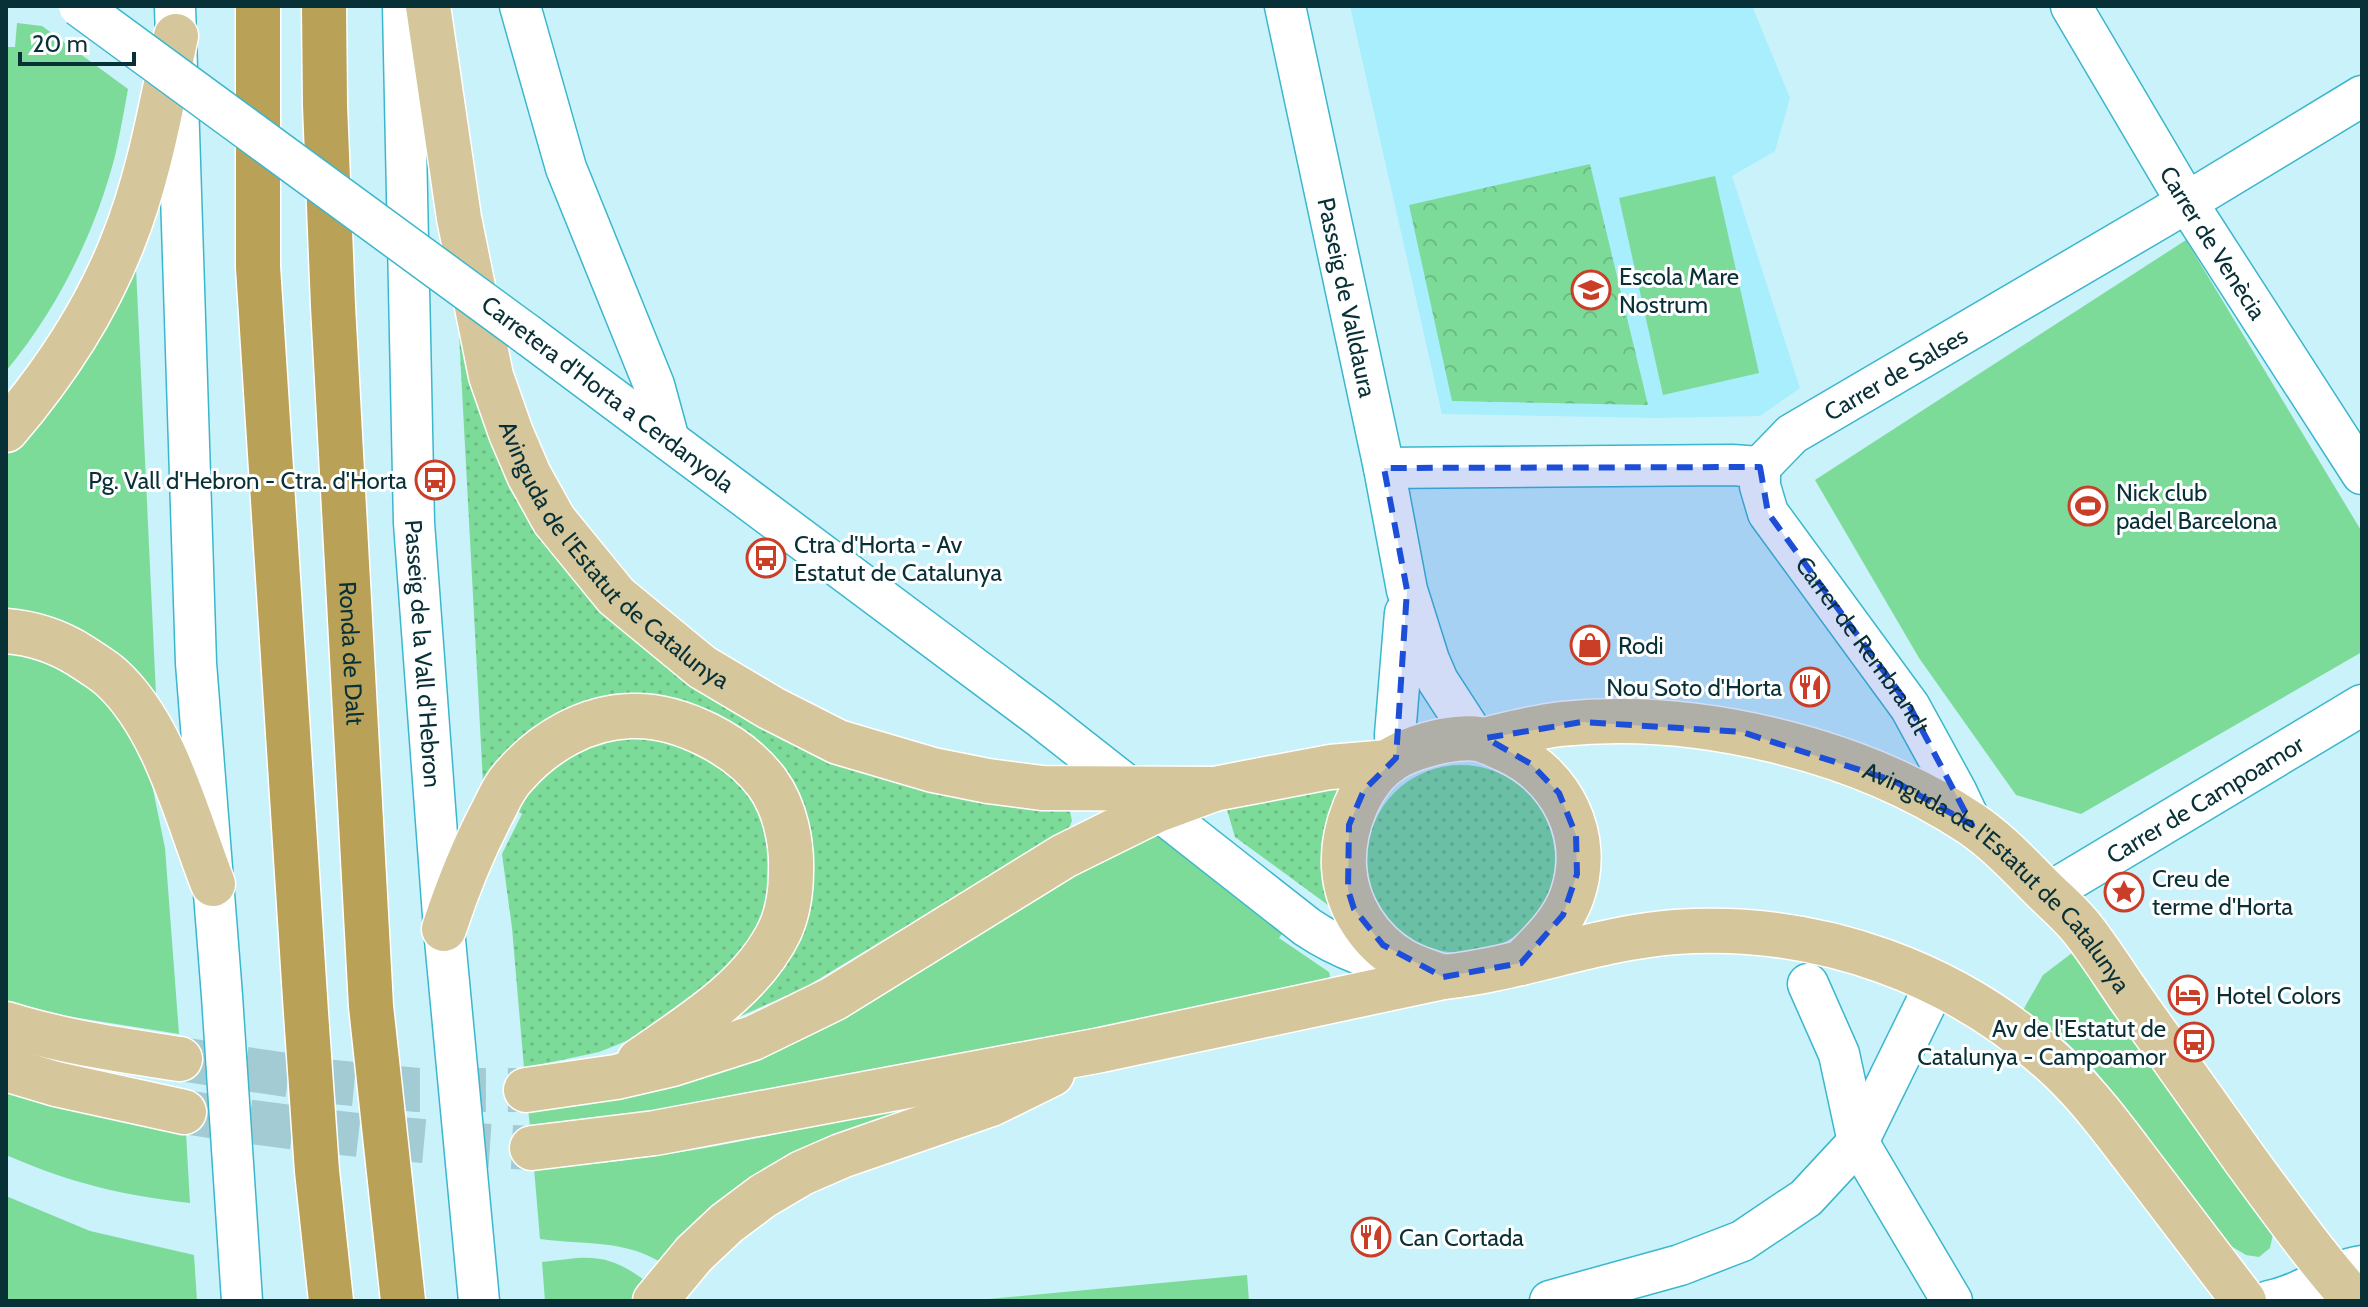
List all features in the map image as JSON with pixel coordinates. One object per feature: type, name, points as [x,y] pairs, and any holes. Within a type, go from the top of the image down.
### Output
[{"type":"highway","points":[[258,6],[258,267],[317,1171],[331,1301]]},
{"type":"highway","name":"Ronda de Dalt","points":[[324,6],[333,306],[371,1006],[403,1301]]},
{"type":"main road","name":"Avinguda de l'Estatut de Catalunya","points":[[428,6],[459,218],[491,376],[511,433],[554,520],[616,596],[702,667],[771,708],[838,742],[933,770],[988,781],[1144,800],[1330,767],[1392,760],[1432,744],[1455,739],[1480,739],[1582,722],[1657,723],[1742,732],[1801,747],[1894,781],[1930,798],[2005,850],[2082,929],[2284,1213],[2349,1281]]},
{"type":"main road","points":[[6,430],[59,362],[122,245],[156,131],[176,21]]},
{"type":"main road","points":[[6,631],[49,640],[72,651],[110,677],[127,695],[148,724],[165,757],[213,884]]},
{"type":"main road","points":[[444,929],[481,833],[507,785],[541,751],[572,730],[608,718],[659,718],[699,730],[737,753],[768,784],[783,816],[792,850],[791,890],[781,929],[756,968],[725,998],[616,1077]]},
{"type":"main road","points":[[1480,739],[1531,764],[1547,778],[1570,813],[1576,835],[1577,874],[1572,896],[1551,933],[1521,963]]},
{"type":"main road","name":"Avinguda de l'Estatut de Catalunya","points":[[1392,760],[1364,790],[1349,825],[1344,869],[1348,890],[1354,909],[1383,945],[1406,963],[1443,977]]},
{"type":"main road","name":"Avinguda de l'Estatut de Catalunya","points":[[526,1090],[616,1077],[672,1064],[753,1038],[833,999],[1064,856],[1144,800]]},
{"type":"main road","name":"Avinguda de l'Estatut de Catalunya","points":[[532,1148],[655,1133],[1101,1050],[1634,938],[1674,932],[1773,934],[1833,945],[1896,964],[1995,1017],[2033,1044],[2108,1122],[2244,1301]]},
{"type":"main road","points":[[6,1024],[40,1035],[180,1059]]},
{"type":"main road","name":"Avinguda de l'Estatut de Catalunya","points":[[655,1301],[694,1254],[727,1223],[763,1196],[802,1173],[841,1156],[991,1104],[1101,1050]]},
{"type":"main road","points":[[6,1069],[56,1084],[184,1112]]},
{"type":"street","name":"Carretera d'Horta a Cerdanyola","points":[[79,6],[669,440],[1041,718],[1144,800]]},
{"type":"street","name":"Passeig de la Vall d'Hebron","points":[[403,6],[414,523],[444,929],[479,1301]]},
{"type":"street","points":[[520,6],[566,168],[654,385],[669,440]]},
{"type":"street","name":"Passeig de Valldaura","points":[[1285,6],[1384,468],[1407,590],[1438,681],[1480,739]]},
{"type":"street","name":"Carrer de Venècia","points":[[2071,6],[2186,201],[2362,474]]},
{"type":"street","points":[[176,21],[196,663],[242,1301]]},
{"type":"street","name":"Carrer de Salses","points":[[1760,467],[1792,434],[2362,96]]},
{"type":"street","points":[[1384,468],[1760,467]]},
{"type":"street","name":"Carrer de Rembrandt","points":[[1760,467],[1760,486],[1768,513],[1910,707],[1972,825]]},
{"type":"street","name":"Passeig de Valldaura","points":[[1392,760],[1407,590]]},
{"type":"street","name":"Carrer de Campoamor","points":[[2052,897],[2065,883],[2362,705]]},
{"type":"street","name":"Avinguda de l'Estatut de Catalunya","points":[[1144,800],[1330,943],[1383,963],[1443,977]]},
{"type":"street","points":[[1550,1301],[1680,1265],[1742,1241],[1806,1198],[1858,1142],[1936,983]]},
{"type":"street","points":[[1808,984],[1839,1054],[1858,1142],[1952,1301]]},
{"type":"street","points":[[2269,1301],[2349,1281]]},
{"type":"highlighted area","points":[[1760,467],[1768,513],[1910,707],[1972,825],[1894,781],[1742,732],[1582,722],[1486,738],[1531,764],[1559,793],[1576,835],[1577,874],[1563,915],[1521,963],[1443,977],[1383,945],[1354,909],[1348,890],[1349,825],[1364,790],[1396,758],[1407,590],[1384,468]]},
{"type":"shaded area","name":"Escola Mare Nostrum","points":[[1350,6],[1752,6],[1790,98],[1775,151],[1732,176],[1800,388],[1760,416],[1655,418],[1442,414]]},
{"type":"green space","points":[[17,23],[42,26],[128,89],[107,185],[85,242],[58,296],[6,371],[6,47],[15,47]]},
{"type":"green space","points":[[1590,164],[1648,405],[1452,401],[1409,205]]},
{"type":"green space","points":[[1715,176],[1759,373],[1663,395],[1619,198]]},
{"type":"green space","name":"Nick club padel Barcelona","points":[[2186,240],[2362,532],[2362,652],[2081,814],[2016,795],[1919,658],[1815,480]]},
{"type":"green space","points":[[135,247],[157,716],[6,620],[6,447]]},
{"type":"green space","points":[[459,334],[468,340],[473,369],[680,667],[1069,807],[1072,821],[1069,828],[804,988],[725,1023],[738,999],[800,837],[671,705],[490,784],[483,783]]},
{"type":"green space","points":[[6,642],[104,685],[148,765],[165,848],[179,1034],[28,1010],[6,1003]]},
{"type":"green space","points":[[630,727],[729,761],[770,826],[772,906],[737,966],[644,1034],[599,1052],[524,1068],[502,854],[522,814],[507,805],[527,778]]},
{"type":"green space","points":[[1461,765],[1497,772],[1527,793],[1548,823],[1555,859],[1548,895],[1527,925],[1497,946],[1461,953],[1425,946],[1395,925],[1374,895],[1367,859],[1374,823],[1395,793],[1425,772]]},
{"type":"green space","points":[[1343,787],[1332,908],[1235,837],[1227,810]]},
{"type":"green space","points":[[1155,835],[1161,835],[1287,926],[1279,938],[1329,972],[1331,981],[667,1112],[530,1127],[528,1109],[566,1105]]},
{"type":"green space","points":[[2072,953],[2273,1234],[2270,1248],[2259,1257],[2246,1255],[2231,1246],[2094,1069],[2060,1036],[2022,1012],[2043,975]]},
{"type":"green space","points":[[6,1093],[186,1133],[190,1203],[96,1186],[6,1155]]},
{"type":"green space","points":[[902,1108],[908,1111],[665,1265],[620,1247],[540,1239],[534,1168],[673,1153]]},
{"type":"green space","points":[[6,1196],[90,1231],[194,1255],[197,1301],[6,1301]]},
{"type":"green space","points":[[577,1258],[616,1264],[650,1284],[636,1301],[545,1301],[542,1262]]},
{"type":"green space","points":[[1247,1275],[1249,1301],[968,1301]]},
{"type":"tunnel","points":[[180,1059],[333,1082],[418,1090],[526,1090]]},
{"type":"tunnel","points":[[184,1112],[357,1135],[532,1148]]},
{"type":"place","name":"Escola Mare Nostrum","points":[[1591,290]]},
{"type":"place","name":"Pg. Vall d'Hebron - Ctra. d'Horta","points":[[435,480]]},
{"type":"place","name":"Nick club padel Barcelona","points":[[2088,506]]},
{"type":"place","name":"Ctra d'Horta - Av Estatut de Catalunya","points":[[766,558]]},
{"type":"place","name":"Rodi","points":[[1590,645]]},
{"type":"place","name":"Nou Soto d'Horta","points":[[1810,687]]},
{"type":"place","name":"Creu de terme d'Horta","points":[[2124,892]]},
{"type":"place","name":"Hotel Colors","points":[[2188,995]]},
{"type":"place","name":"Av de l'Estatut de Catalunya - Campoamor","points":[[2194,1042]]},
{"type":"place","name":"Can Cortada","points":[[1371,1237]]}]
